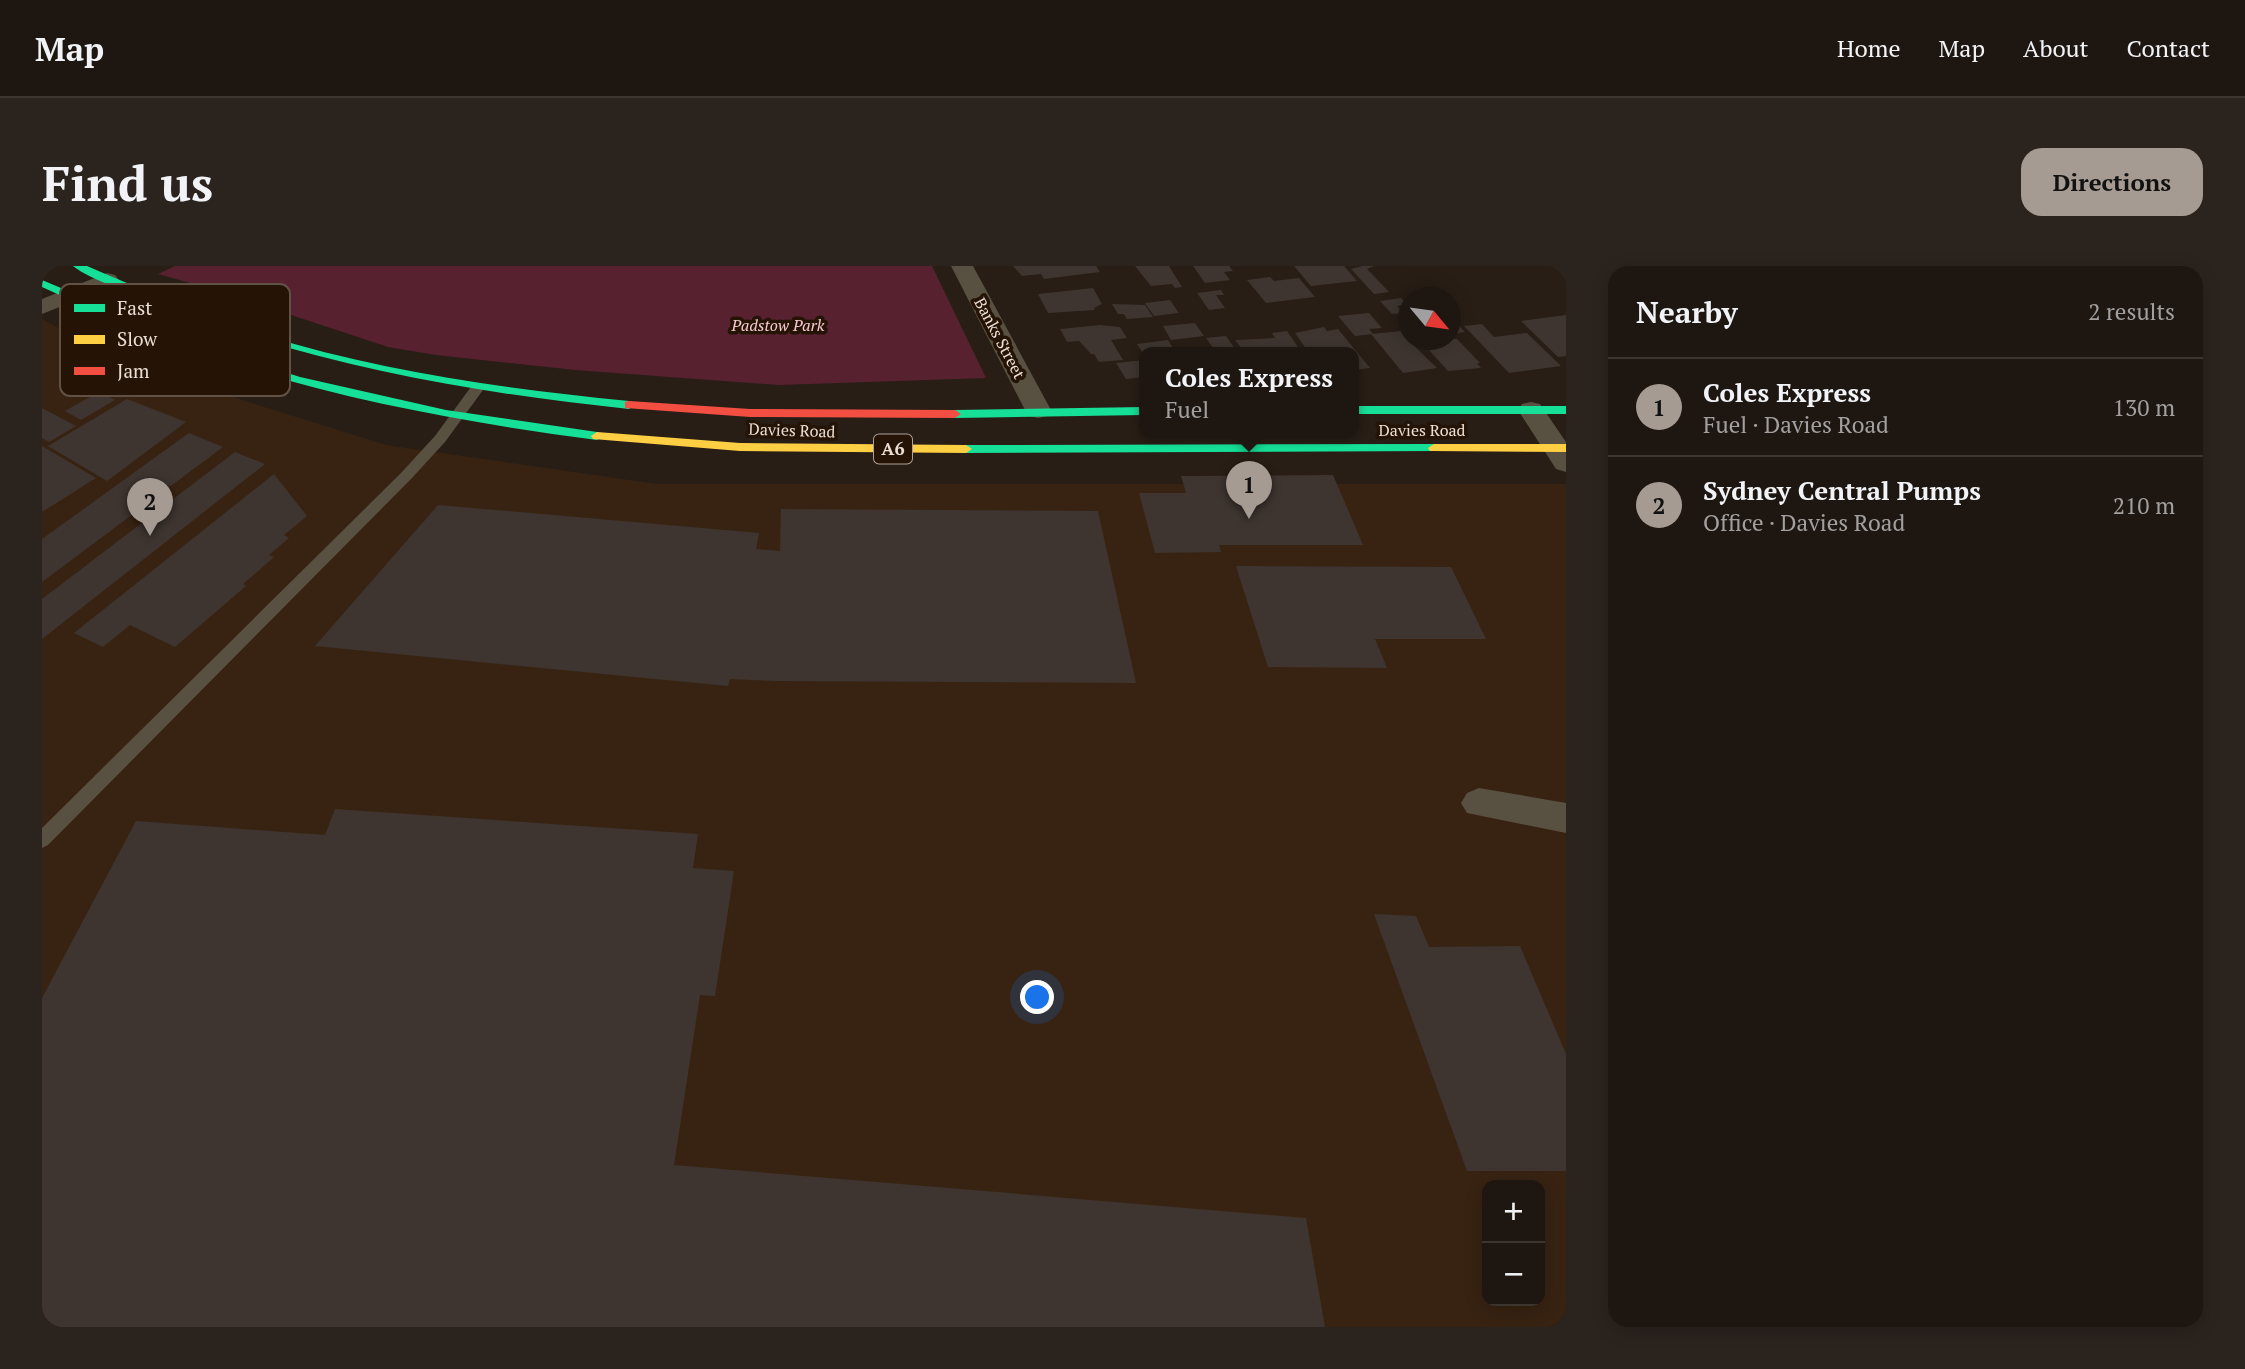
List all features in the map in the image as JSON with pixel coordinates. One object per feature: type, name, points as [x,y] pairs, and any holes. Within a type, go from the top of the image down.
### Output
[{"type":"highway","name":"Davies Road","points":[[78,266],[116,284]]},
{"type":"highway","name":"Davies Road","points":[[42,283],[60,292]]},
{"type":"highway","name":"Davies Road","points":[[290,346],[367,365],[478,387],[596,402],[721,411],[849,415],[1038,410],[1139,411]]},
{"type":"highway","name":"Davies Road","points":[[290,380],[385,404],[456,417],[576,434],[697,444],[781,448],[1346,448],[1563,453]]},
{"type":"highway","points":[[1038,410],[1049,419],[1072,426],[1131,428]]},
{"type":"highway","name":"Davies Road","points":[[1359,410],[1566,410]]},
{"type":"highway","points":[[1313,438],[1346,448]]},
{"type":"street","name":"Banks Street","points":[[962,266],[1038,410]]},
{"type":"street","points":[[96,284],[107,280]]},
{"type":"street","points":[[42,307],[60,298]]},
{"type":"street","points":[[1531,410],[1563,453]]},
{"type":"street","points":[[1479,803],[1566,818]]},
{"type":"lane","points":[[42,839],[406,476],[440,439],[478,387]]},
{"type":"shaded area","points":[[42,319],[60,329],[60,396],[230,396],[386,445],[657,484],[1566,484],[1566,1327],[42,1327]]},
{"type":"green space","name":"Padstow Park","points":[[175,266],[932,266],[986,378],[779,385],[575,370],[436,355],[388,347],[290,315],[290,284],[194,284],[158,274]]},
{"type":"building","points":[[1013,266],[1096,266],[1100,272],[1044,279],[1041,274],[1022,276]]},
{"type":"building","points":[[1135,266],[1169,266],[1182,287],[1175,288],[1172,284],[1151,286]]},
{"type":"building","points":[[1193,266],[1229,266],[1233,271],[1224,272],[1230,280],[1205,283]]},
{"type":"building","points":[[1294,266],[1344,266],[1357,281],[1311,286]]},
{"type":"building","points":[[1374,266],[1367,269],[1389,292],[1374,294],[1351,269]]},
{"type":"building","points":[[1270,277],[1274,281],[1299,278],[1315,297],[1266,303],[1247,280]]},
{"type":"building","points":[[1093,288],[1102,304],[1094,308],[1095,310],[1048,313],[1038,294]]},
{"type":"building","points":[[1221,290],[1224,295],[1216,295],[1225,308],[1209,310],[1197,293]]},
{"type":"building","points":[[1398,298],[1398,314],[1392,314],[1380,301]]},
{"type":"building","points":[[1170,300],[1179,313],[1154,316],[1145,303]]},
{"type":"building","points":[[1112,304],[1145,305],[1153,317],[1127,319],[1124,314],[1118,314]]},
{"type":"building","points":[[1369,313],[1382,328],[1369,329],[1373,334],[1355,336],[1338,316]]},
{"type":"building","points":[[1566,315],[1566,356],[1558,357],[1521,321]]},
{"type":"building","points":[[1195,323],[1204,336],[1171,340],[1163,326]]},
{"type":"building","points":[[1482,324],[1494,337],[1527,333],[1561,366],[1509,373],[1464,326]]},
{"type":"building","points":[[1100,325],[1120,327],[1127,338],[1111,340],[1123,360],[1099,362],[1079,341],[1067,342],[1060,329]]},
{"type":"building","points":[[1324,327],[1327,331],[1338,329],[1353,347],[1305,347],[1295,333]]},
{"type":"building","points":[[1287,331],[1298,347],[1240,347],[1235,340],[1275,338],[1272,333]]},
{"type":"building","points":[[1398,331],[1398,350],[1418,350],[1437,368],[1403,373],[1371,334]]},
{"type":"building","points":[[1226,336],[1234,347],[1212,347],[1206,338]]},
{"type":"building","points":[[1168,340],[1172,347],[1139,347],[1137,344]]},
{"type":"building","points":[[1461,343],[1480,363],[1477,363],[1481,368],[1448,371],[1429,350],[1461,350]]},
{"type":"building","points":[[1359,355],[1370,368],[1359,369]]},
{"type":"building","points":[[1139,361],[1139,378],[1126,379],[1116,363]]},
{"type":"building","points":[[92,396],[107,396],[115,400],[81,420],[65,411]]},
{"type":"building","points":[[127,399],[186,422],[107,481],[48,446]]},
{"type":"building","points":[[42,408],[76,426],[49,442],[42,438]]},
{"type":"building","points":[[189,433],[223,447],[42,582],[42,539]]},
{"type":"building","points":[[42,446],[96,478],[42,512]]},
{"type":"building","points":[[235,452],[265,464],[42,639],[42,599]]},
{"type":"building","points":[[274,474],[307,516],[284,535],[289,538],[269,555],[274,557],[243,584],[246,586],[175,647],[130,625],[103,647],[74,633]]},
{"type":"building","points":[[1333,475],[1363,545],[1219,545],[1221,552],[1155,553],[1139,493],[1186,493],[1181,476]]},
{"type":"building","points":[[438,505],[759,533],[756,549],[780,551],[781,509],[1098,511],[1136,683],[730,679],[728,686],[315,646]]},
{"type":"building","points":[[1236,566],[1451,567],[1486,639],[1375,639],[1387,668],[1268,667]]},
{"type":"building","points":[[335,809],[698,834],[693,868],[734,871],[715,996],[700,995],[674,1165],[1306,1218],[1325,1327],[42,1327],[42,998],[136,821],[325,835]]},
{"type":"building","points":[[1374,914],[1416,916],[1429,947],[1520,946],[1566,1054],[1566,1171],[1467,1171]]},
{"type":"traffic: fast","points":[[78,266],[121,284]]},
{"type":"traffic: fast","points":[[42,283],[60,291]]},
{"type":"traffic: fast","points":[[290,346],[352,362],[444,380],[536,395],[629,405]]},
{"type":"traffic: fast","points":[[290,378],[446,414],[597,436]]},
{"type":"traffic: fast","points":[[1359,410],[1566,410]]},
{"type":"traffic: fast","points":[[955,414],[1139,411]]},
{"type":"traffic: fast","points":[[966,449],[1434,448]]},
{"type":"traffic: slow","points":[[597,436],[740,447],[966,449]]},
{"type":"traffic: slow","points":[[1434,448],[1566,448]]},
{"type":"traffic: jam","points":[[629,405],[750,413],[955,414]]},
{"type":"place","name":"Coles Express","points":[[1249,519]]},
{"type":"place","name":"Sydney Central Pumps","points":[[150,536]]}]
